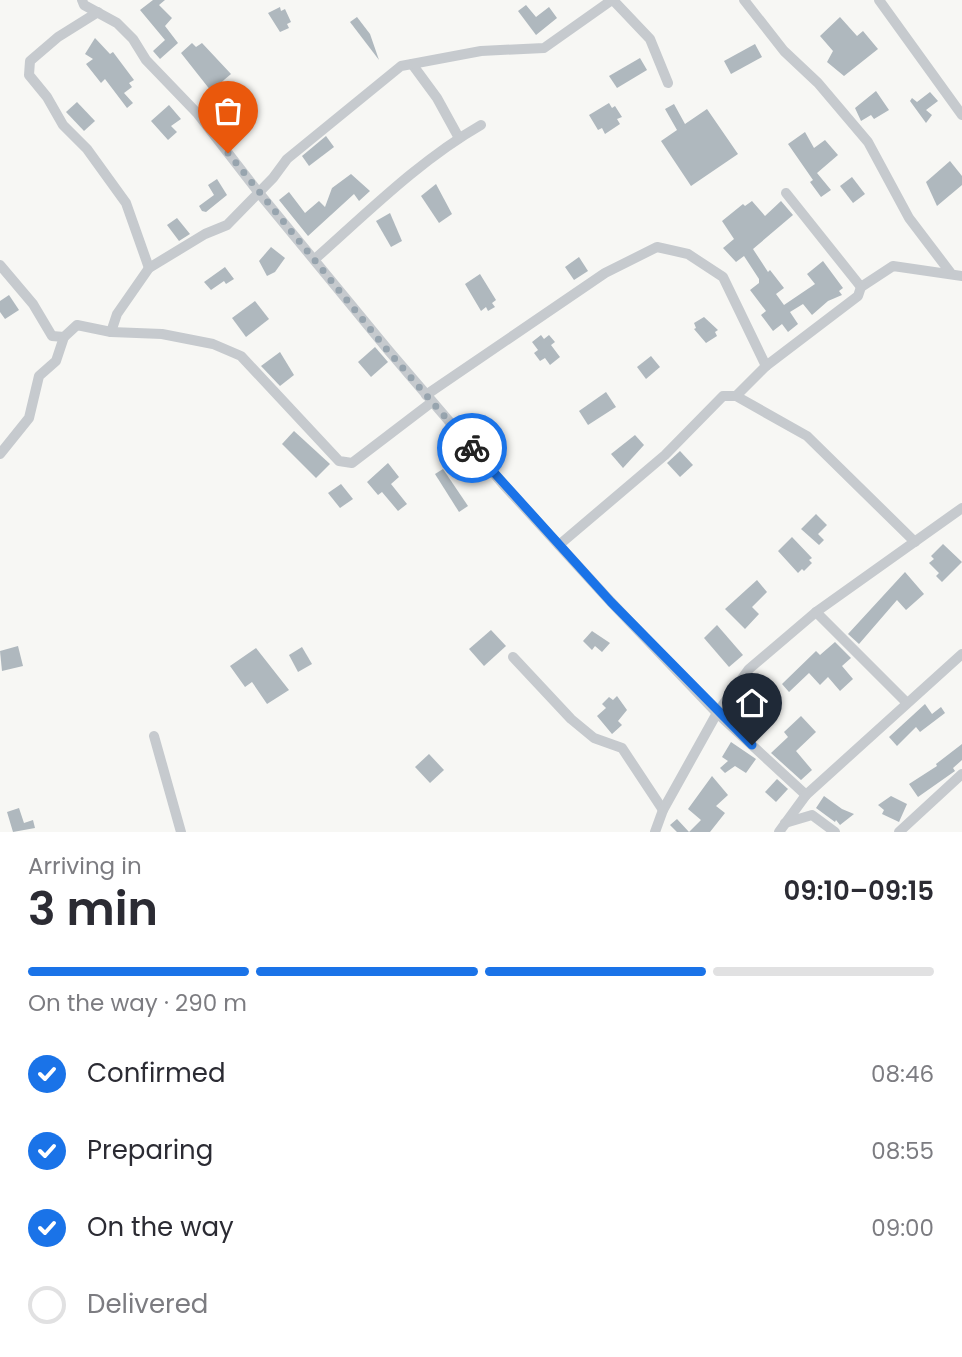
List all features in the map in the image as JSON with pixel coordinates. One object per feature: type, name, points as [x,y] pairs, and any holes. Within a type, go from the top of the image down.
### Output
[{"type":"street","points":[[82,0],[84,5],[117,23],[133,39],[146,60],[197,113],[259,193],[429,398],[559,545],[716,713],[806,795]]},
{"type":"street","points":[[111,332],[117,314],[149,268],[227,225],[259,193],[287,159],[401,66],[481,51],[544,48],[612,0],[650,39],[668,83]]},
{"type":"street","points":[[744,0],[784,51],[818,83],[868,142],[909,218],[950,272]]},
{"type":"street","points":[[879,0],[962,115]]},
{"type":"street","points":[[98,12],[58,37],[30,61],[29,75],[47,97],[63,125],[87,149],[126,203],[149,268]]},
{"type":"street","points":[[412,64],[437,98],[459,138]]},
{"type":"street","points":[[315,259],[392,191],[459,138],[481,125]]},
{"type":"street","points":[[786,193],[860,287]]},
{"type":"street","points":[[0,454],[29,418],[39,376],[56,361],[64,337],[77,325],[111,332],[162,334],[213,344],[241,356],[339,461],[352,463],[429,398],[605,273],[657,247],[688,254],[723,277],[766,366]]},
{"type":"street","points":[[0,265],[33,304],[52,336],[64,337]]},
{"type":"street","points":[[736,396],[766,366],[858,296],[860,287],[892,266],[950,272],[962,276]]},
{"type":"street","points":[[559,545],[665,455],[723,396],[736,396],[807,436],[915,542]]},
{"type":"street","points":[[655,832],[663,810],[716,713],[749,669],[816,612],[962,508]]},
{"type":"street","points":[[816,612],[907,703]]},
{"type":"street","points":[[782,828],[806,795],[962,654]]},
{"type":"street","points":[[513,657],[571,719],[594,738],[622,748],[663,810]]},
{"type":"street","points":[[154,736],[181,832]]},
{"type":"street","points":[[899,832],[962,774]]},
{"type":"street","points":[[782,828],[812,816],[835,832]]},
{"type":"building","points":[[153,0],[165,0],[159,5],[172,18],[165,26],[178,43],[160,59],[153,51],[165,40],[140,10]]},
{"type":"building","points":[[526,5],[536,17],[549,7],[557,18],[536,35],[518,11]]},
{"type":"building","points":[[280,7],[281,11],[285,9],[291,22],[287,24],[289,28],[280,32],[268,13]]},
{"type":"building","points":[[357,17],[370,34],[379,60],[350,22]]},
{"type":"building","points":[[840,17],[857,36],[863,31],[878,49],[844,76],[827,62],[833,51],[820,36]]},
{"type":"building","points":[[95,38],[110,54],[113,52],[134,80],[129,83],[132,87],[124,93],[133,103],[127,108],[105,79],[101,83],[86,64],[93,59],[85,54]]},
{"type":"building","points":[[192,43],[196,47],[202,43],[231,74],[211,91],[181,53]]},
{"type":"building","points":[[755,44],[762,57],[731,74],[724,61]]},
{"type":"building","points":[[640,58],[647,70],[617,88],[609,76]]},
{"type":"building","points":[[876,91],[889,110],[874,119],[871,115],[861,121],[855,108]]},
{"type":"building","points":[[930,92],[938,101],[926,110],[932,115],[926,123],[910,101],[912,98],[917,102]]},
{"type":"building","points":[[77,102],[95,121],[84,131],[66,112]]},
{"type":"building","points":[[609,103],[612,108],[615,106],[622,117],[617,119],[620,124],[605,134],[602,128],[598,130],[589,115]]},
{"type":"building","points":[[674,104],[685,124],[707,109],[738,154],[691,186],[661,141],[677,130],[665,109]]},
{"type":"building","points":[[169,105],[181,119],[171,126],[177,132],[168,140],[151,121]]},
{"type":"building","points":[[805,132],[814,148],[825,140],[838,155],[817,173],[831,190],[821,197],[810,182],[813,180],[788,144]]},
{"type":"building","points":[[326,136],[334,147],[309,166],[302,156]]},
{"type":"building","points":[[950,161],[962,176],[962,185],[937,206],[926,182]]},
{"type":"building","points":[[351,174],[370,191],[359,201],[354,194],[308,236],[279,200],[289,192],[305,213],[319,201],[325,207],[332,188]]},
{"type":"building","points":[[852,177],[865,194],[853,203],[840,186]]},
{"type":"building","points":[[217,179],[227,195],[206,212],[202,211],[199,206],[214,195],[208,185]]},
{"type":"building","points":[[436,184],[452,214],[439,223],[421,196]]},
{"type":"building","points":[[752,201],[765,216],[781,201],[793,215],[753,249],[768,272],[770,270],[784,288],[776,294],[784,305],[815,284],[807,274],[823,261],[843,288],[839,291],[842,295],[828,301],[812,315],[803,304],[790,312],[798,324],[788,332],[782,324],[773,331],[761,315],[766,311],[750,290],[759,283],[759,279],[744,256],[736,262],[723,248],[734,239],[722,221],[743,204],[745,206]]},
{"type":"building","points":[[390,213],[402,241],[391,247],[376,221]]},
{"type":"building","points":[[177,218],[190,234],[179,241],[167,225]]},
{"type":"building","points":[[271,247],[285,258],[275,272],[267,276],[259,261]]},
{"type":"building","points":[[579,257],[588,271],[574,280],[565,267]]},
{"type":"building","points":[[225,267],[234,279],[226,284],[224,281],[211,290],[204,282]]},
{"type":"building","points":[[480,274],[496,300],[492,303],[495,307],[488,311],[486,307],[481,311],[465,284]]},
{"type":"building","points":[[9,295],[19,310],[5,319],[0,312],[0,301]]},
{"type":"building","points":[[255,301],[269,319],[246,337],[232,318]]},
{"type":"building","points":[[704,317],[718,330],[715,332],[717,336],[706,343],[694,329],[694,323]]},
{"type":"building","points":[[541,335],[544,339],[549,335],[555,342],[551,345],[560,357],[550,365],[545,358],[540,361],[534,353],[538,350],[532,342]]},
{"type":"building","points":[[375,347],[388,362],[371,377],[358,362]]},
{"type":"building","points":[[280,352],[294,375],[280,386],[261,366]]},
{"type":"building","points":[[651,356],[660,367],[646,379],[637,367]]},
{"type":"building","points":[[606,392],[616,407],[588,425],[579,411]]},
{"type":"building","points":[[294,431],[330,464],[316,478],[282,444]]},
{"type":"building","points":[[635,435],[644,445],[623,468],[611,454]]},
{"type":"building","points":[[680,451],[693,465],[680,477],[667,463]]},
{"type":"building","points":[[388,463],[399,477],[391,484],[407,504],[398,511],[382,492],[378,495],[367,482]]},
{"type":"building","points":[[443,469],[468,506],[459,512],[435,474]]},
{"type":"building","points":[[341,484],[353,499],[340,508],[328,493]]},
{"type":"building","points":[[816,514],[827,525],[818,534],[824,540],[819,545],[801,529]]},
{"type":"building","points":[[792,537],[812,558],[809,560],[812,563],[798,573],[778,551]]},
{"type":"building","points":[[943,544],[962,562],[942,582],[936,576],[939,573],[929,563],[934,559],[931,556]]},
{"type":"building","points":[[905,572],[924,594],[906,610],[897,600],[859,644],[848,634]]},
{"type":"building","points":[[757,580],[767,592],[752,607],[759,614],[745,629],[725,609]]},
{"type":"building","points":[[717,625],[743,655],[729,667],[704,638]]},
{"type":"building","points":[[491,630],[506,646],[484,666],[469,649]]},
{"type":"building","points":[[592,631],[610,643],[602,652],[595,646],[592,650],[583,641]]},
{"type":"building","points":[[835,642],[851,658],[842,666],[853,679],[840,691],[828,677],[820,685],[809,673],[789,692],[782,684],[816,651],[820,655]]},
{"type":"building","points":[[18,646],[23,666],[2,671],[0,651]]},
{"type":"building","points":[[302,647],[312,664],[298,672],[289,655]]},
{"type":"building","points":[[256,648],[289,690],[267,704],[252,682],[245,687],[230,666]]},
{"type":"building","points":[[617,696],[627,710],[618,721],[622,725],[612,734],[597,716],[606,708],[602,704],[609,697],[613,700]]},
{"type":"building","points":[[925,704],[932,714],[941,707],[945,713],[920,732],[916,727],[897,746],[889,737]]},
{"type":"building","points":[[801,716],[816,732],[796,751],[812,770],[801,780],[771,753],[788,737],[784,732]]},
{"type":"building","points":[[731,742],[756,759],[746,773],[735,766],[725,773],[720,768],[728,761],[722,757]]},
{"type":"building","points":[[962,744],[962,760],[953,768],[955,771],[918,797],[909,784],[937,766],[936,764]]},
{"type":"building","points":[[429,754],[444,770],[430,783],[415,767]]},
{"type":"building","points":[[712,776],[728,795],[716,806],[725,813],[710,832],[689,832],[701,820],[688,809]]},
{"type":"building","points":[[777,779],[788,789],[776,802],[765,792]]},
{"type":"building","points":[[824,796],[854,814],[840,825],[836,820],[835,822],[816,808]]},
{"type":"building","points":[[891,796],[907,804],[899,822],[882,814],[884,810],[878,805]]},
{"type":"building","points":[[19,808],[24,823],[33,820],[35,828],[13,832],[7,812]]},
{"type":"building","points":[[677,819],[689,832],[677,832],[670,825]]},
{"type":"way so far","points":[[228,153],[388,351],[472,448]]},
{"type":"route","points":[[472,448],[611,602],[716,713],[752,745]]}]
